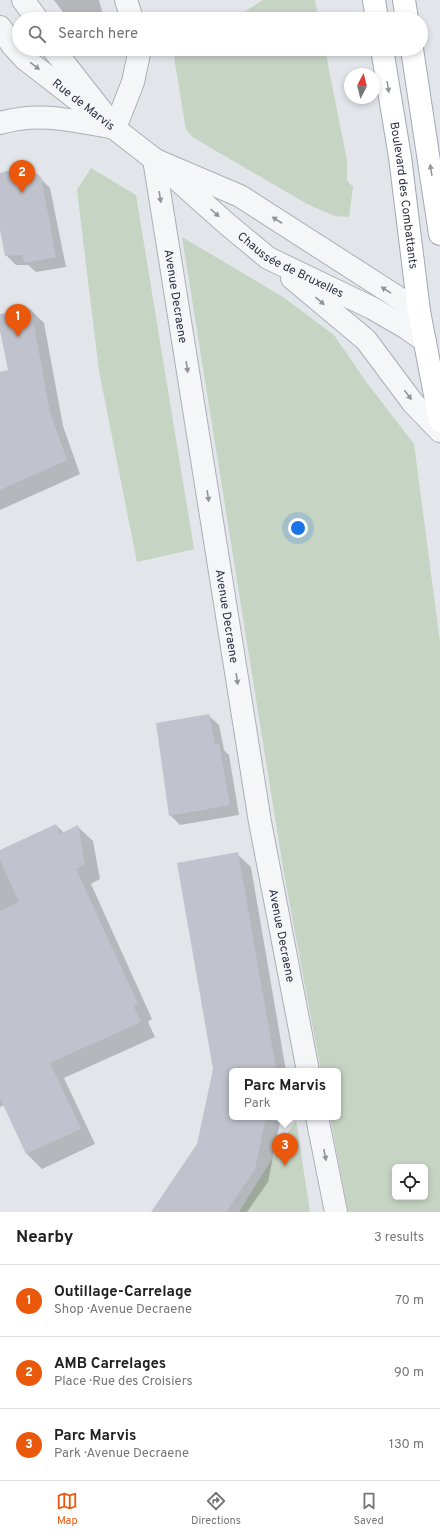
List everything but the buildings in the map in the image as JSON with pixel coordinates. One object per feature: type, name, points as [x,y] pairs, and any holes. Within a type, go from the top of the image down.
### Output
[{"type":"main road","points":[[374,0],[376,12]]},
{"type":"main road","points":[[404,0],[407,12]]},
{"type":"main road","name":"Boulevard des Combattants","points":[[383,56],[400,157],[419,311],[432,347],[440,421]]},
{"type":"main road","points":[[413,56],[438,210],[440,234]]},
{"type":"main road","name":"Chaussée de Bruxelles","points":[[419,311],[440,326]]},
{"type":"street","points":[[23,0],[32,12]]},
{"type":"street","points":[[126,0],[130,12]]},
{"type":"street","name":"Rue de Marvis","points":[[0,27],[12,45]]},
{"type":"street","name":"Rue de Marvis","points":[[22,56],[115,128]]},
{"type":"street","name":"Rue de Marvis","points":[[58,56],[115,128]]},
{"type":"street","points":[[0,123],[15,119],[51,116],[115,128],[133,82],[139,56]]},
{"type":"street","name":"Chaussée de Bruxelles","points":[[115,128],[154,159],[227,224],[268,258],[372,308],[405,328],[432,347]]},
{"type":"street","name":"Chaussée de Bruxelles","points":[[154,159],[240,196],[419,311]]},
{"type":"street","name":"Avenue Decraene","points":[[154,159],[260,822],[307,1068]]},
{"type":"street","points":[[268,258],[366,340],[413,403],[440,432]]},
{"type":"street","points":[[318,1120],[336,1212]]},
{"type":"green space","points":[[263,0],[315,0],[318,12],[244,12]]},
{"type":"green space","points":[[326,56],[347,161],[347,180],[353,187],[349,217],[335,216],[307,204],[194,138],[186,130],[174,57]]},
{"type":"green space","points":[[91,168],[136,195],[194,549],[137,562],[99,371],[77,190]]},
{"type":"green space","points":[[182,237],[283,297],[334,335],[367,383],[414,444],[440,642],[440,1212],[348,1212],[331,1120],[341,1120],[341,1068],[320,1068],[284,874]]},
{"type":"green space","points":[[296,1120],[310,1212],[239,1212]]},
{"type":"place","name":"AMB Carrelages","points":[[22,193]]},
{"type":"place","name":"Outillage-Carrelage","points":[[18,337]]},
{"type":"place","name":"Parc Marvis","points":[[285,1166]]}]
